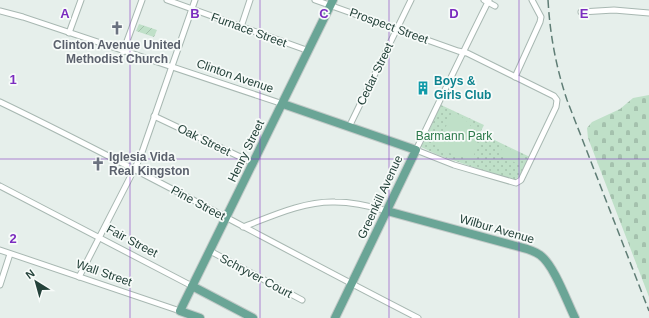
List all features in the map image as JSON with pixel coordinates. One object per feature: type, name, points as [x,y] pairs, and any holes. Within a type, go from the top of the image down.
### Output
[{"type":"main road","name":"Henry Street","points":[[180,311],[332,3]]},
{"type":"main road","name":"Clinton Avenue","points":[[283,104],[416,150]]},
{"type":"main road","name":"Greenkill Avenue","points":[[335,318],[416,150]]},
{"type":"main road","name":"Wilbur Avenue","points":[[387,211],[516,246],[540,254],[546,260],[575,318]]},
{"type":"main road","name":"Fair Street","points":[[192,286],[253,318]]},
{"type":"main road","name":"Wall Street","points":[[180,311],[200,318]]},
{"type":"street","points":[[69,33],[81,0]]},
{"type":"street","points":[[123,52],[142,0]]},
{"type":"street","name":"Furnace Street","points":[[167,0],[309,51]]},
{"type":"street","points":[[79,277],[135,169],[195,0]]},
{"type":"street","points":[[240,27],[250,0]]},
{"type":"street","name":"Prospect Street","points":[[315,0],[332,3],[397,29],[463,52],[554,96],[556,100],[556,107],[552,116],[521,180],[518,183],[454,165],[416,150]]},
{"type":"street","name":"Cedar Street","points":[[349,127],[411,0]]},
{"type":"street","points":[[515,77],[540,22],[541,17],[532,0]]},
{"type":"street","points":[[487,1],[496,6]]},
{"type":"street","name":"Greenkill Avenue","points":[[416,150],[487,1]]},
{"type":"street","points":[[581,12],[614,10],[649,13]]},
{"type":"street","name":"Clinton Avenue","points":[[0,11],[23,17],[123,52],[283,104]]},
{"type":"street","name":"Pine Street","points":[[0,102],[135,169],[418,318]]},
{"type":"street","name":"Oak Street","points":[[154,116],[253,163]]},
{"type":"street","name":"Fair Street","points":[[0,186],[192,286]]},
{"type":"street","points":[[243,227],[298,207],[328,202],[351,203],[387,211]]},
{"type":"street","name":"Wall Street","points":[[0,250],[180,311]]},
{"type":"street","name":"Schryver Court","points":[[210,251],[302,300]]},
{"type":"street","points":[[0,285],[10,254]]},
{"type":"green space","points":[[139,24],[157,30],[154,37],[136,31]]},
{"type":"green space","points":[[649,95],[649,297],[588,138],[587,128],[592,122],[620,109],[633,98]]},
{"type":"green space","name":"Barmann Park","points":[[441,105],[484,125],[480,133],[530,157],[521,175],[518,178],[511,180],[438,155],[421,147]]},
{"type":"green space","points":[[454,112],[467,121],[474,132],[476,145],[472,160],[440,150],[436,144]]},
{"type":"green space","points":[[503,146],[521,154],[516,163],[499,155]]},
{"type":"railway","points":[[548,0],[554,51],[567,100],[649,311]]},
{"type":"place","name":"Clinton Avenue United Methodist Church","points":[[117,28]]},
{"type":"place","name":"Boys & Girls Club","points":[[423,88]]},
{"type":"place","name":"Iglesia Vida Real Kingston","points":[[98,164]]}]
